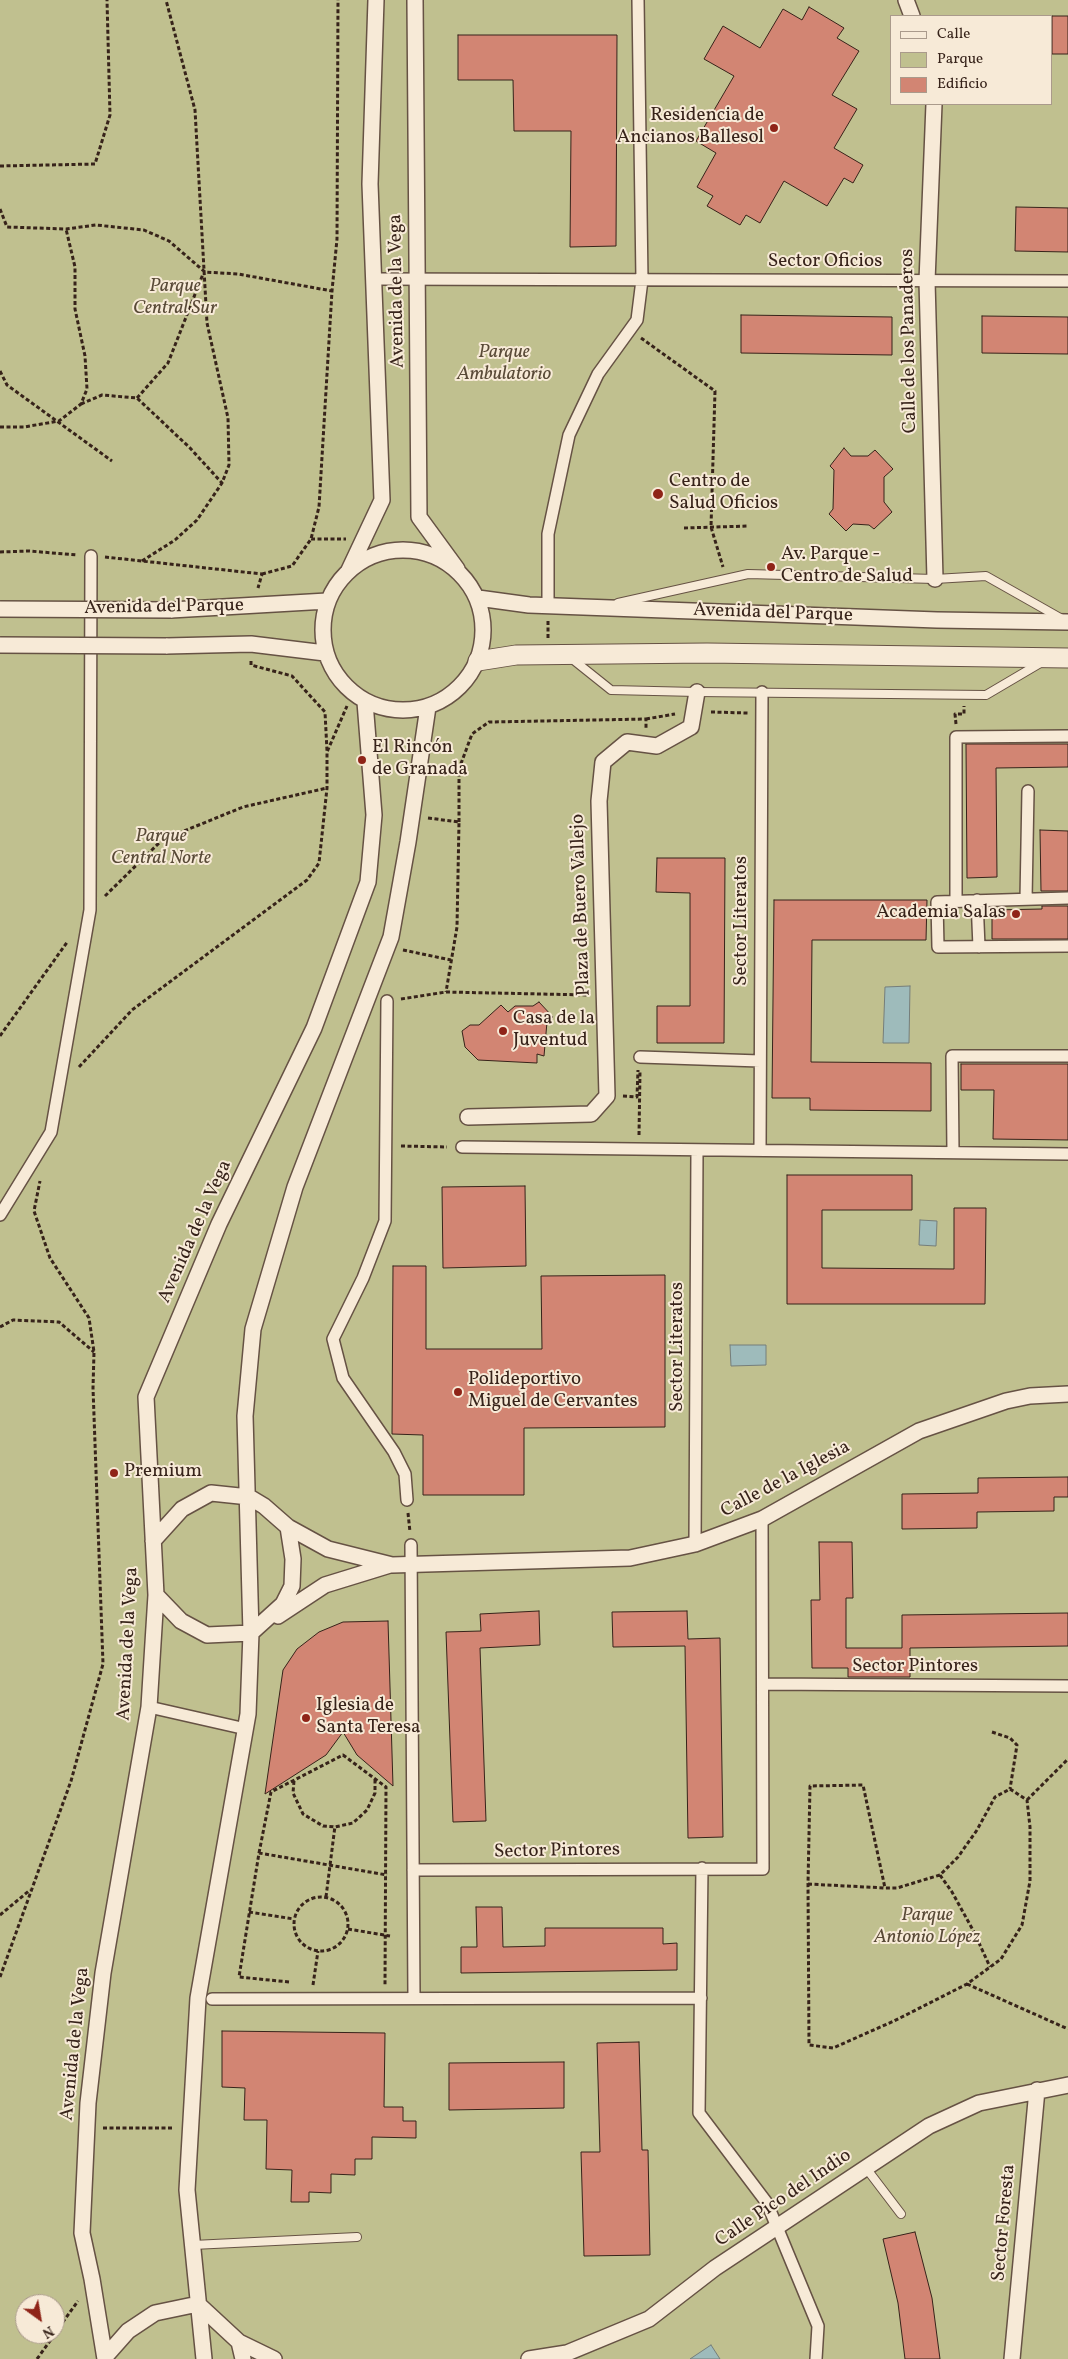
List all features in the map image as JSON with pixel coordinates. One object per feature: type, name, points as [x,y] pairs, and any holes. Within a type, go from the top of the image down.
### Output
[{"type":"street","name":"Avenida de la Vega","points":[[349,570],[382,500],[370,184],[376,0]]},
{"type":"street","name":"Avenida de la Vega","points":[[415,0],[419,517],[457,569]]},
{"type":"street","points":[[548,606],[548,534],[570,435],[598,374],[637,320],[642,280],[638,0]]},
{"type":"street","points":[[906,0],[912,15]]},
{"type":"street","name":"Calle de los Panaderos","points":[[934,105],[928,281],[935,579]]},
{"type":"street","name":"Sector Oficios","points":[[374,280],[1068,281]]},
{"type":"street","points":[[413,551],[422,551],[457,569],[478,598],[484,630],[478,661],[466,681],[449,697],[428,707],[396,711],[359,698],[335,676],[325,653],[322,627],[327,601],[336,584],[349,570],[384,552],[413,551]]},
{"type":"street","points":[[0,1215],[51,1132],[90,910],[91,556]]},
{"type":"street","name":"Avenida del Parque","points":[[478,598],[548,606],[937,620],[1068,622]]},
{"type":"street","name":"Avenida del Parque","points":[[0,609],[171,610],[327,601]]},
{"type":"street","name":"Avenida del Parque","points":[[0,646],[251,644],[325,653]]},
{"type":"street","name":"Avenida del Parque","points":[[478,661],[516,655],[707,653],[1068,658]]},
{"type":"street","name":"Plaza de Buero Vallejo","points":[[468,1117],[591,1114],[607,1096],[600,791],[604,762],[627,742],[658,746],[692,727],[696,692]]},
{"type":"street","name":"Sector Literatos","points":[[760,1150],[762,692]]},
{"type":"street","name":"Avenida de la Vega","points":[[105,2358],[82,2233],[86,2128],[103,1973],[149,1707],[156,1595],[146,1397],[219,1224],[314,1028],[368,882],[374,815],[359,698]]},
{"type":"street","points":[[204,2359],[188,2190],[198,1998],[246,1729],[251,1633],[249,1497],[245,1416],[253,1329],[294,1187],[391,938],[428,707]]},
{"type":"street","points":[[956,901],[956,737],[1068,736]]},
{"type":"street","points":[[1026,899],[1028,791]]},
{"type":"street","points":[[1068,898],[937,902],[938,947],[1068,946]]},
{"type":"street","points":[[977,900],[979,947]]},
{"type":"street","points":[[387,1001],[385,1220],[363,1278],[333,1339],[342,1378],[394,1452],[406,1474],[408,1500]]},
{"type":"street","points":[[953,1152],[952,1056],[1068,1056]]},
{"type":"street","points":[[640,1058],[760,1060]]},
{"type":"street","points":[[462,1147],[1068,1154]]},
{"type":"street","name":"Sector Literatos","points":[[696,1544],[698,1150]]},
{"type":"street","name":"Calle de la Iglesia","points":[[251,1633],[325,1585],[392,1565],[630,1558],[696,1544],[762,1519],[919,1431],[1006,1401],[1030,1396],[1068,1394]]},
{"type":"street","points":[[153,1541],[182,1509],[211,1493],[249,1497]]},
{"type":"street","name":"Calle de la Iglesia","points":[[249,1497],[264,1506],[288,1527],[328,1549],[392,1565]]},
{"type":"street","name":"Sector Pintores","points":[[414,1870],[763,1869],[762,1519]]},
{"type":"street","points":[[156,1595],[181,1621],[207,1635],[251,1633],[283,1604],[292,1586],[293,1559],[288,1527]]},
{"type":"street","points":[[411,1545],[414,1998]]},
{"type":"street","name":"Sector Pintores","points":[[763,1684],[1068,1686]]},
{"type":"street","points":[[149,1707],[246,1729]]},
{"type":"street","points":[[702,1868],[699,2113],[767,2204],[778,2227],[818,2326],[816,2359]]},
{"type":"street","points":[[212,1998],[701,1998]]},
{"type":"street","name":"Calle Pico del Indio","points":[[529,2359],[567,2353],[649,2319],[716,2268],[929,2126],[979,2103],[1068,2085]]},
{"type":"street","name":"Sector Foresta","points":[[1012,2359],[1037,2090]]},
{"type":"street","points":[[198,2304],[239,2342],[274,2359]]},
{"type":"street","points":[[105,2358],[128,2331],[155,2313],[198,2304]]},
{"type":"street","points":[[239,2342],[243,2359]]},
{"type":"lane","points":[[600,608],[748,574],[935,579],[986,576],[1068,622]]},
{"type":"lane","points":[[568,655],[611,690],[986,695],[1049,659]]},
{"type":"lane","points":[[866,2168],[901,2214]]},
{"type":"lane","points":[[193,2246],[357,2237]]},
{"type":"path","points":[[0,166],[95,164],[110,115],[107,0]]},
{"type":"path","points":[[142,561],[175,540],[197,520],[222,483],[229,465],[228,418],[207,323],[195,110],[166,0]]},
{"type":"path","points":[[262,574],[292,566],[312,539],[319,507],[332,291],[337,239],[338,0]]},
{"type":"path","points":[[0,209],[7,227],[66,229],[96,225],[144,230],[168,241],[205,272],[246,275],[332,291]]},
{"type":"path","points":[[66,229],[75,267],[75,309],[85,356],[87,389],[81,404]]},
{"type":"path","points":[[137,398],[168,364],[205,272]]},
{"type":"path","points":[[630,330],[715,392],[711,527],[726,579]]},
{"type":"path","points":[[0,371],[7,385],[112,461]]},
{"type":"path","points":[[0,427],[59,421],[81,404],[102,395],[137,398],[190,448],[222,483]]},
{"type":"path","points":[[684,528],[748,526]]},
{"type":"path","points":[[312,539],[364,539]]},
{"type":"path","points":[[0,552],[29,551],[91,556]]},
{"type":"path","points":[[548,606],[549,655]]},
{"type":"path","points":[[956,737],[955,714],[964,714],[964,694]]},
{"type":"path","points":[[78,1068],[132,1010],[307,880],[319,863],[327,788],[327,752],[359,698]]},
{"type":"path","points":[[446,992],[457,927],[459,769],[472,734],[489,722],[646,719],[644,745]]},
{"type":"path","points":[[0,1036],[90,910],[162,840],[243,807],[327,788]]},
{"type":"path","points":[[412,816],[459,822]]},
{"type":"path","points":[[387,947],[451,960]]},
{"type":"path","points":[[387,1001],[446,992],[572,996]]},
{"type":"path","points":[[638,1149],[640,1058]]},
{"type":"path","points":[[385,1146],[462,1147]]},
{"type":"path","points":[[0,1978],[30,1890],[71,1781],[103,1664],[93,1388],[94,1352],[89,1318],[50,1258],[34,1211],[42,1176]]},
{"type":"path","points":[[0,1326],[13,1320],[59,1322],[94,1352]]},
{"type":"path","points":[[408,1500],[411,1545]]},
{"type":"path","points":[[992,1732],[1010,1738],[1017,1745],[1010,1789]]},
{"type":"path","points":[[295,1982],[239,1977],[271,1792],[343,1756],[386,1787],[388,1935],[385,1989]]},
{"type":"path","points":[[1027,1800],[1068,1759]]},
{"type":"path","points":[[294,1780],[293,1793],[303,1814],[323,1826],[335,1827],[353,1823],[367,1810],[374,1793],[375,1778]]},
{"type":"path","points":[[886,1888],[863,1785],[810,1786],[808,1884],[809,2045],[833,2048],[967,1984],[1001,1959],[1022,1925],[1030,1881],[1030,1827],[1027,1800]]},
{"type":"path","points":[[1010,1789],[1027,1800]]},
{"type":"path","points":[[808,1884],[897,1888],[940,1875],[958,1857],[995,1797],[1010,1789]]},
{"type":"path","points":[[326,1897],[335,1827]]},
{"type":"path","points":[[259,1853],[387,1876]]},
{"type":"path","points":[[940,1875],[965,1916],[990,1967]]},
{"type":"path","points":[[0,1915],[30,1890]]},
{"type":"path","points":[[317,1897],[326,1897],[334,1900],[346,1912],[348,1929],[340,1944],[333,1949],[318,1951],[308,1948],[301,1943],[293,1928],[294,1919],[302,1904],[317,1897]]},
{"type":"path","points":[[249,1912],[294,1919]]},
{"type":"path","points":[[348,1929],[388,1935]]},
{"type":"path","points":[[311,1998],[318,1951]]},
{"type":"path","points":[[304,1983],[322,1985]]},
{"type":"path","points":[[967,1984],[1068,2029]]},
{"type":"path","points":[[86,2128],[180,2128]]},
{"type":"path","points":[[65,2319],[92,2280]]},
{"type":"path","points":[[37,2359],[48,2344]]},
{"type":"green space","points":[[0,0],[1068,0],[1068,2359],[0,2359]]},
{"type":"water","points":[[910,986],[909,1043],[883,1043],[885,987]]},
{"type":"water","points":[[920,1220],[937,1221],[936,1246],[919,1245]]},
{"type":"water","points":[[730,1345],[766,1345],[766,1365],[731,1366]]},
{"type":"water","points":[[711,2345],[720,2359],[690,2359]]},
{"type":"building","name":"Residencia de Ancianos Ballesol","points":[[809,7],[844,28],[837,38],[859,51],[832,95],[857,109],[834,148],[863,165],[853,183],[844,178],[827,206],[784,181],[760,223],[746,215],[740,225],[707,206],[713,196],[697,187],[716,153],[696,141],[734,76],[704,59],[723,26],[760,48],[783,9],[802,20]]},
{"type":"building","points":[[1053,16],[1068,16],[1068,54],[1053,54]]},
{"type":"building","points":[[458,35],[617,35],[616,246],[570,247],[571,131],[514,131],[513,80],[458,80]]},
{"type":"building","points":[[1016,207],[1068,208],[1068,252],[1015,251]]},
{"type":"building","points":[[741,315],[892,317],[892,355],[741,353]]},
{"type":"building","points":[[982,316],[1068,317],[1068,354],[982,353]]},
{"type":"building","points":[[844,448],[851,456],[868,456],[875,450],[893,469],[884,477],[884,502],[892,512],[874,529],[869,525],[853,524],[846,531],[829,514],[833,509],[834,470],[830,466]]},
{"type":"building","points":[[966,744],[1068,744],[1068,767],[996,768],[997,877],[967,878]]},
{"type":"building","points":[[1040,830],[1068,831],[1068,891],[1041,891]]},
{"type":"building","points":[[657,858],[725,858],[724,1043],[657,1043],[657,1006],[690,1006],[690,893],[656,892]]},
{"type":"building","points":[[774,900],[927,900],[926,940],[812,940],[811,1062],[931,1063],[931,1111],[810,1110],[810,1098],[772,1098]]},
{"type":"building","points":[[1042,906],[1068,906],[1068,939],[992,939],[992,910],[1042,909]]},
{"type":"building","name":"Casa de la Juventud","points":[[539,1002],[553,1017],[547,1022],[544,1056],[537,1054],[537,1063],[478,1060],[465,1047],[462,1031],[470,1025],[479,1025],[501,1005],[508,1012],[515,1006],[533,1006]]},
{"type":"building","points":[[961,1064],[1068,1064],[1068,1140],[993,1139],[994,1090],[961,1090]]},
{"type":"building","points":[[787,1175],[912,1175],[912,1210],[822,1210],[822,1268],[954,1269],[954,1208],[986,1208],[985,1304],[787,1304]]},
{"type":"building","points":[[525,1186],[526,1266],[443,1268],[442,1187]]},
{"type":"building","points":[[393,1266],[426,1266],[426,1349],[542,1349],[541,1276],[665,1275],[665,1427],[524,1428],[524,1495],[423,1495],[423,1435],[392,1434]]},
{"type":"building","points":[[1068,1477],[1068,1497],[1054,1497],[1054,1511],[977,1512],[977,1528],[902,1529],[902,1494],[978,1493],[978,1478]]},
{"type":"building","points":[[819,1542],[852,1542],[853,1598],[846,1598],[846,1648],[902,1648],[902,1615],[1068,1613],[1068,1646],[910,1648],[910,1677],[848,1677],[848,1668],[812,1668],[811,1600],[820,1600]]},
{"type":"building","points":[[539,1611],[540,1645],[480,1648],[486,1821],[453,1822],[446,1632],[481,1631],[480,1614]]},
{"type":"building","points":[[687,1611],[688,1639],[720,1638],[723,1837],[688,1838],[685,1646],[613,1647],[612,1612]]},
{"type":"building","name":"Iglesia de Santa Teresa","points":[[388,1621],[393,1786],[357,1755],[343,1732],[326,1755],[265,1794],[283,1670],[297,1649],[319,1632],[343,1622]]},
{"type":"building","points":[[476,1907],[502,1907],[503,1947],[545,1946],[545,1928],[663,1928],[663,1944],[677,1943],[677,1970],[461,1973],[461,1947],[477,1947]]},
{"type":"building","points":[[222,2031],[385,2033],[384,2107],[403,2107],[403,2121],[416,2121],[416,2138],[372,2137],[372,2159],[355,2159],[355,2175],[331,2174],[331,2193],[309,2192],[309,2202],[291,2202],[292,2170],[266,2169],[267,2120],[244,2120],[245,2088],[222,2087]]},
{"type":"building","points":[[639,2042],[642,2150],[648,2150],[650,2255],[584,2256],[581,2152],[600,2152],[597,2043]]},
{"type":"building","points":[[564,2062],[564,2108],[449,2110],[449,2063]]},
{"type":"building","points":[[915,2232],[932,2298],[940,2359],[905,2359],[898,2303],[883,2239]]},
{"type":"place","name":"Residencia de Ancianos Ballesol","points":[[774,128]]},
{"type":"place","name":"Centro de Salud Oficios","points":[[658,494]]},
{"type":"place","name":"Av. Parque - Centro de Salud","points":[[771,567]]},
{"type":"place","name":"El Rincón de Granada","points":[[362,760]]},
{"type":"place","name":"Academia Salas","points":[[1016,914]]},
{"type":"place","name":"Casa de la Juventud","points":[[503,1031]]},
{"type":"place","name":"Polideportivo Miguel de Cervantes","points":[[458,1392]]},
{"type":"place","name":"Premium","points":[[114,1473]]},
{"type":"place","name":"Iglesia de Santa Teresa","points":[[306,1718]]},
{"type":"park label","name":"Parque Central Sur","points":[[175,299]]},
{"type":"park label","name":"Parque Ambulatorio","points":[[504,365]]},
{"type":"park label","name":"Parque Central Norte","points":[[161,849]]},
{"type":"park label","name":"Parque Antonio López","points":[[927,1928]]}]
